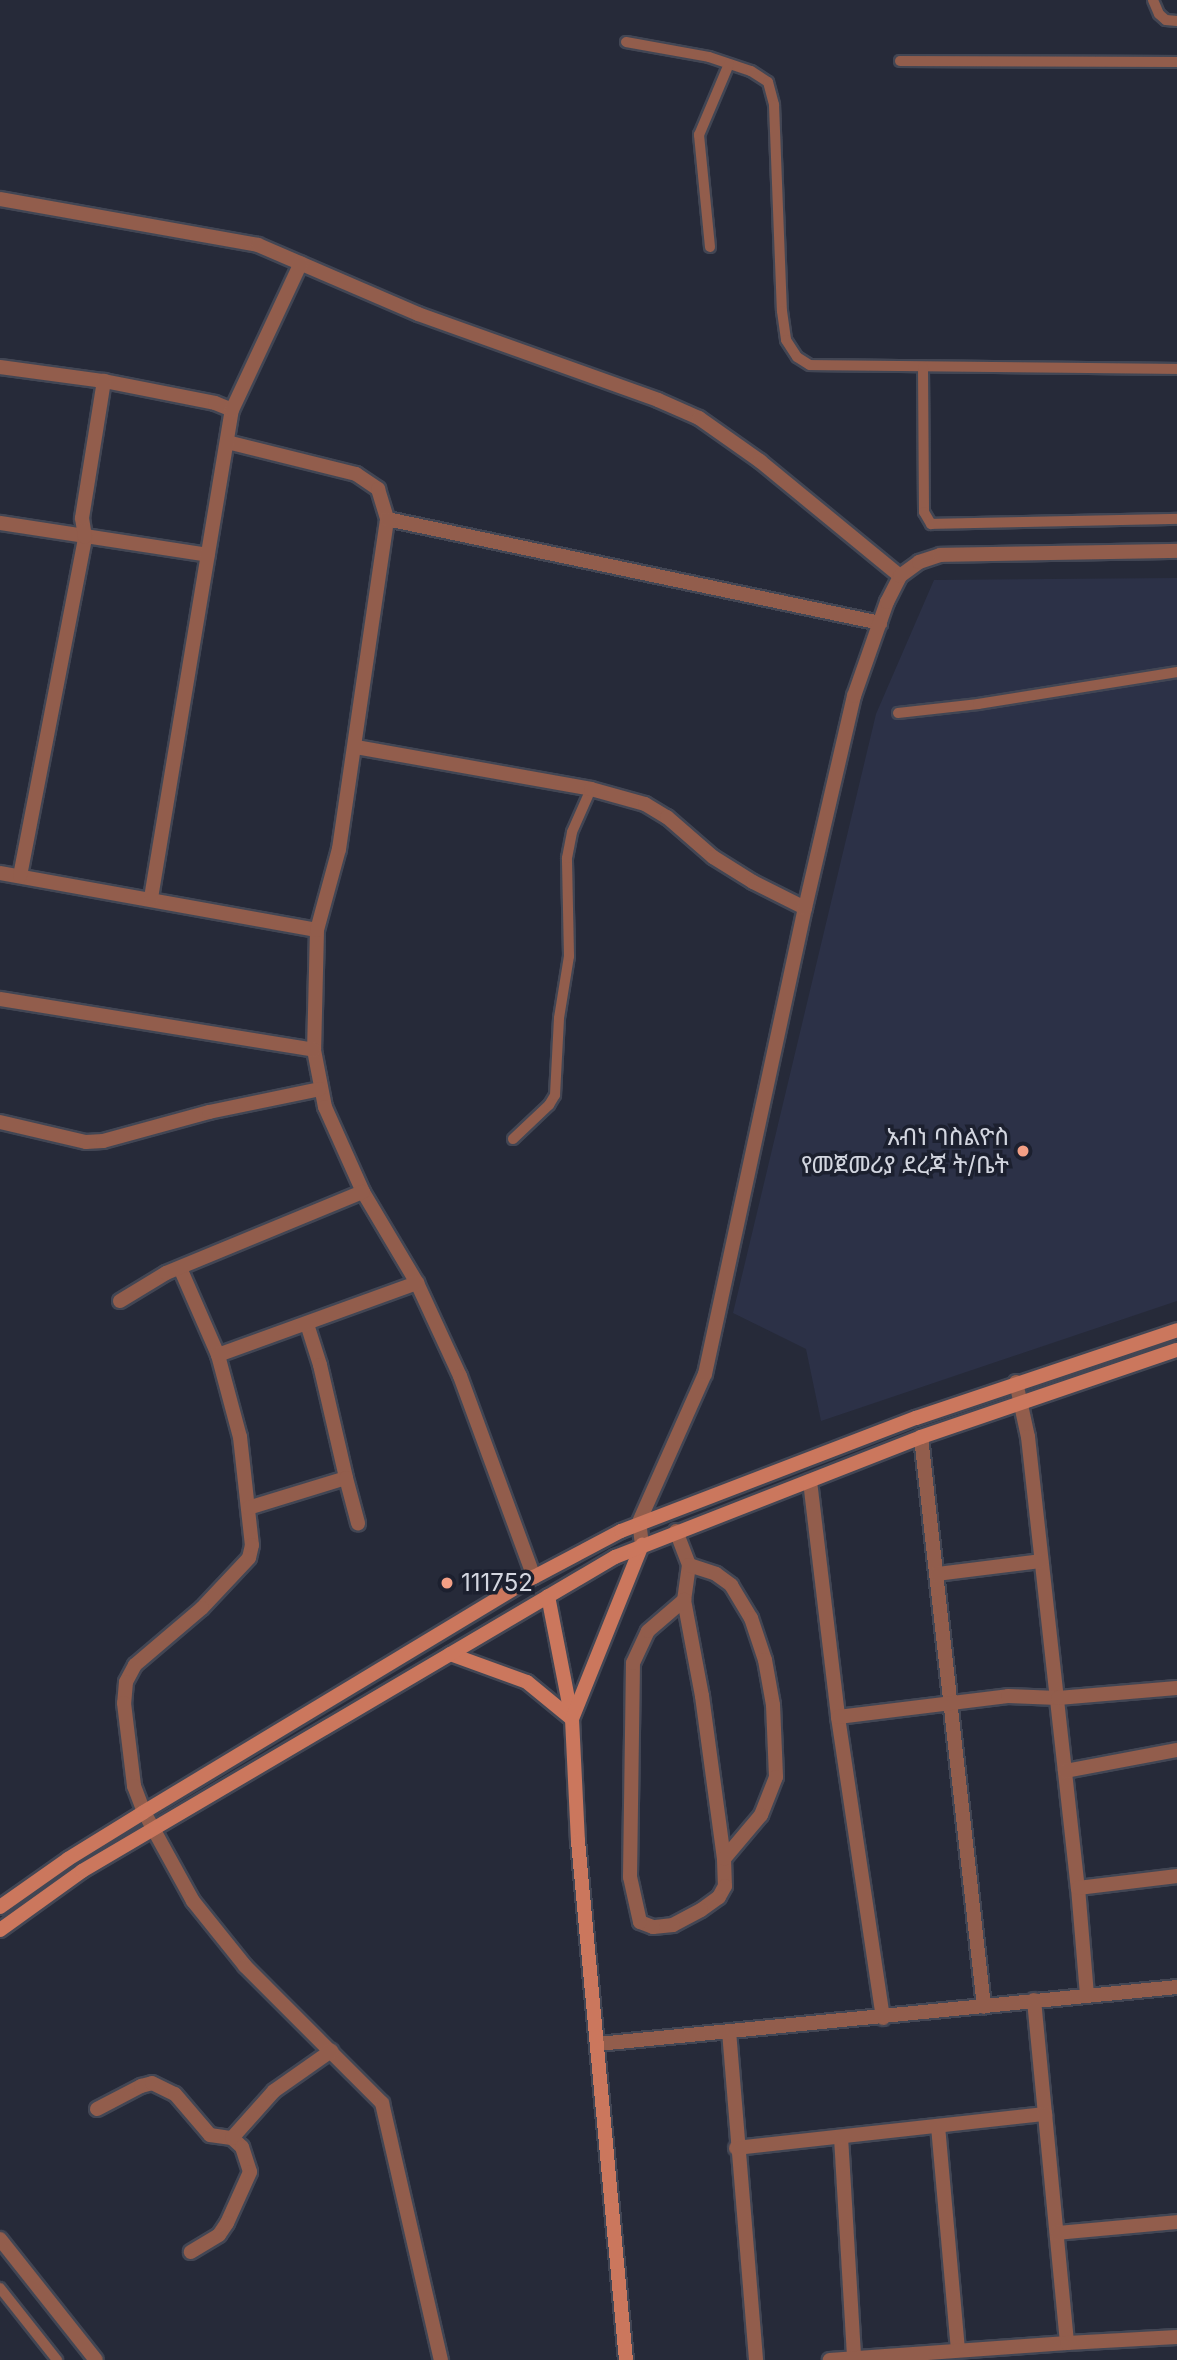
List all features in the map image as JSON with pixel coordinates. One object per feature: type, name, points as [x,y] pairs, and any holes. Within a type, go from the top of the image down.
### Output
[{"type":"street","points":[[0,199],[258,245],[418,314],[699,418],[760,461],[900,576]]},
{"type":"street","points":[[151,898],[232,410],[301,263]]},
{"type":"street","points":[[0,367],[104,381],[215,403],[232,410]]},
{"type":"street","points":[[20,876],[85,537],[82,518],[104,381]]},
{"type":"street","points":[[227,442],[356,474],[378,489],[387,519],[356,747],[339,849],[317,930],[314,1050],[320,1089],[333,1129],[363,1192],[417,1283],[460,1376],[534,1577]]},
{"type":"street","points":[[387,519],[880,623]]},
{"type":"street","points":[[0,523],[208,555]]},
{"type":"street","points":[[572,1719],[642,1545],[639,1522],[705,1374],[805,908],[855,696],[880,623],[900,576],[919,562],[940,555],[1177,551]]},
{"type":"street","points":[[356,747],[592,789],[657,810],[713,857],[753,882],[805,908]]},
{"type":"street","points":[[0,873],[151,898],[317,930]]},
{"type":"street","points":[[0,999],[314,1050]]},
{"type":"street","points":[[0,1122],[86,1142],[103,1141],[209,1112],[320,1089]]},
{"type":"street","points":[[120,1301],[140,1286],[180,1268],[363,1192]]},
{"type":"street","points":[[180,1268],[218,1355],[240,1437],[252,1545],[249,1558],[202,1608],[135,1665],[126,1682],[124,1703],[128,1754],[134,1786],[144,1812],[193,1900],[245,1966],[382,2103],[441,2358],[425,2360]]},
{"type":"street","points":[[218,1355],[417,1283]]},
{"type":"street","points":[[307,1324],[320,1365],[358,1523]]},
{"type":"street","points":[[0,1907],[68,1859],[144,1812],[534,1577],[639,1522],[1016,1382],[1177,1330]]},
{"type":"street","points":[[0,1930],[82,1871],[548,1596],[642,1545],[921,1437],[1177,1350]]},
{"type":"street","points":[[1016,1382],[1028,1437],[1058,1698],[1087,1995]]},
{"type":"street","points":[[921,1437],[953,1702],[984,2007]]},
{"type":"street","points":[[248,1508],[346,1478]]},
{"type":"street","points":[[810,1481],[838,1717],[883,2018]]},
{"type":"street","points":[[676,1531],[690,1564],[684,1600],[702,1696],[724,1860],[725,1886],[719,1897],[673,1925],[653,1927],[640,1922],[630,1877],[633,1663],[648,1631],[684,1600]]},
{"type":"street","points":[[937,1574],[1041,1561]]},
{"type":"street","points":[[690,1564],[716,1574],[731,1585],[744,1607],[765,1660],[773,1705],[776,1777],[761,1815],[724,1860]]},
{"type":"street","points":[[548,1596],[572,1719],[578,1842],[626,2360]]},
{"type":"street","points":[[450,1654],[527,1682],[572,1719]]},
{"type":"street","points":[[838,1717],[1008,1696],[1058,1698],[1177,1688]]},
{"type":"street","points":[[1065,1771],[1177,1750]]},
{"type":"street","points":[[1078,1888],[1177,1876]]},
{"type":"street","points":[[598,2044],[1177,1987]]},
{"type":"street","points":[[1034,2000],[1067,2343]]},
{"type":"street","points":[[729,2031],[736,2148],[755,2360]]},
{"type":"street","points":[[232,2138],[274,2091],[331,2051]]},
{"type":"street","points":[[97,2109],[152,2083],[175,2094],[210,2134],[232,2138],[242,2147],[250,2172],[219,2235],[191,2252]]},
{"type":"street","points":[[736,2148],[1045,2114]]},
{"type":"street","points":[[938,2126],[958,2350]]},
{"type":"street","points":[[841,2137],[854,2358]]},
{"type":"street","points":[[1057,2233],[1177,2222]]},
{"type":"street","points":[[0,2239],[96,2360]]},
{"type":"street","points":[[830,2360],[925,2357],[958,2350],[1177,2337]]},
{"type":"lane","points":[[1153,0],[1159,14],[1166,20],[1177,20]]},
{"type":"lane","points":[[626,42],[729,64],[761,76],[771,93],[782,311],[786,340],[797,357],[810,365],[829,368],[1177,369]]},
{"type":"lane","points":[[900,61],[1177,62]]},
{"type":"lane","points":[[710,247],[699,135],[729,64]]},
{"type":"lane","points":[[923,367],[924,512],[931,524],[1177,519]]},
{"type":"lane","points":[[898,713],[978,704],[1177,672]]},
{"type":"lane","points":[[513,1139],[549,1105],[555,1095],[559,1018],[569,956],[567,858],[572,832],[592,789]]},
{"type":"lane","points":[[0,2288],[57,2360]]},
{"type":"shaded area","points":[[1177,578],[1177,1301],[821,1421],[806,1349],[733,1313],[876,714],[934,580]]},
{"type":"place","name":"አብነ ባስልዮስ የመጀመሪያ ደረጃ ት/ቤት","points":[[1023,1151]]},
{"type":"place","name":"111752","points":[[447,1583]]}]
